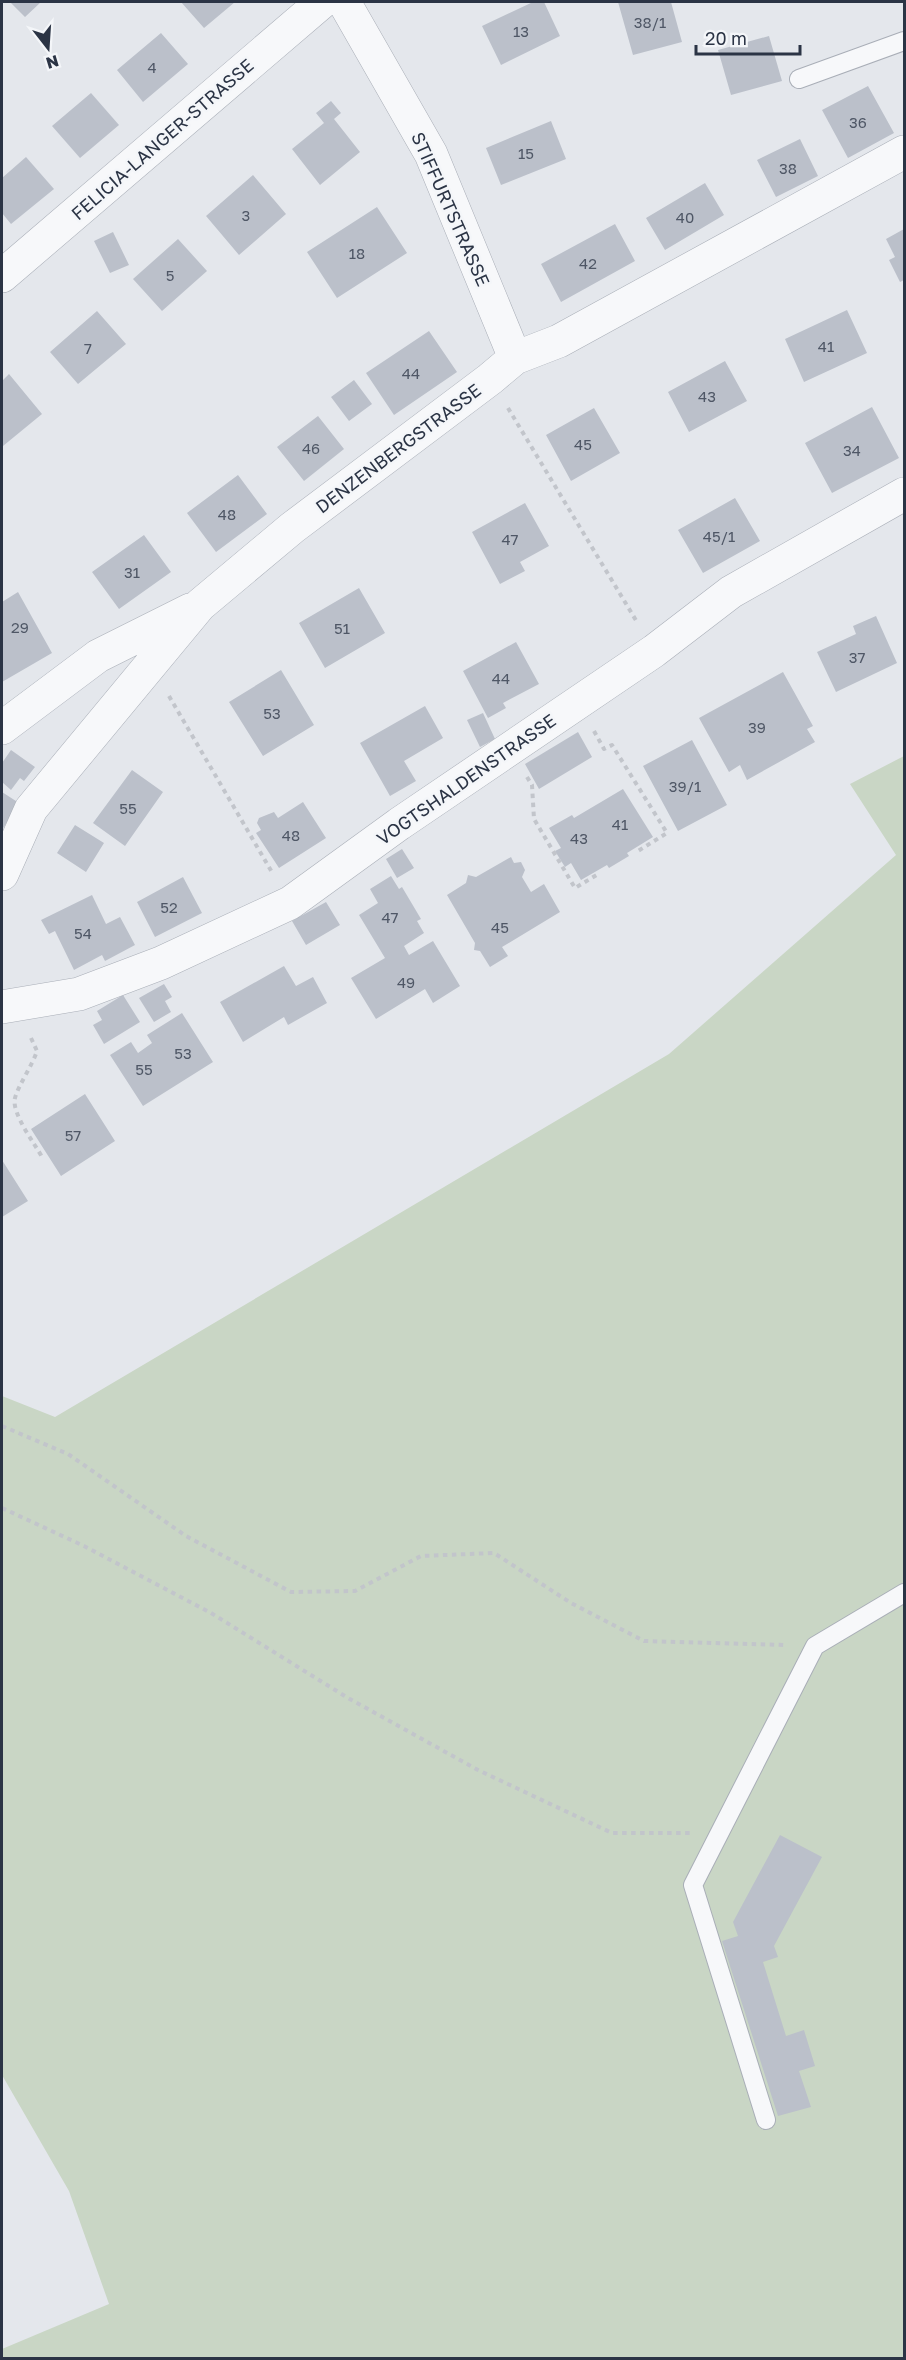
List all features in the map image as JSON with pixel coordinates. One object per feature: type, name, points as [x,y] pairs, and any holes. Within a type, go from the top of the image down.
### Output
[{"type":"street","name":"FELICIA-LANGER-STRASSE","points":[[2,276],[322,2]]},
{"type":"street","name":"STIFFURTSTRASSE","points":[[344,2],[431,154],[514,358]]},
{"type":"street","name":"DENZENBERGSTRASSE","points":[[2,874],[31,809],[200,605],[292,528],[490,379],[514,358],[559,341],[904,152]]},
{"type":"street","name":"VOGTSHALDENSTRASSE","points":[[2,1007],[79,994],[160,963],[290,903],[408,818],[654,651],[731,592],[904,495]]},
{"type":"street","points":[[2,728],[98,656],[200,605]]},
{"type":"lane","points":[[799,79],[904,41]]},
{"type":"lane","points":[[766,2120],[693,1885],[815,1646],[904,1593]]},
{"type":"path","points":[[490,379],[654,651]]},
{"type":"path","points":[[151,665],[273,874]]},
{"type":"path","points":[[589,721],[604,749],[612,745],[667,833],[638,851]]},
{"type":"path","points":[[525,773],[532,784],[534,819],[575,888],[600,873]]},
{"type":"path","points":[[28,1036],[33,1040],[37,1051],[15,1099],[16,1108],[42,1157]]},
{"type":"path","points":[[2,1426],[68,1454],[186,1536],[291,1592],[355,1591],[421,1556],[494,1552],[571,1604],[644,1641],[815,1646]]},
{"type":"path","points":[[2,1508],[84,1546],[211,1613],[348,1698],[478,1770],[612,1833],[718,1833]]},
{"type":"green space","points":[[904,756],[904,2358],[2,2358],[2,2349],[109,2304],[69,2191],[2,2075],[2,1396],[55,1417],[669,1054],[896,855],[850,784]]},
{"type":"building","points":[[10,2],[41,2],[25,17]]},
{"type":"building","points":[[181,2],[235,2],[204,28]]},
{"type":"building","points":[[533,2],[544,2],[560,36],[501,65],[482,26]]},
{"type":"building","points":[[618,2],[671,2],[682,42],[633,55]]},
{"type":"building","points":[[161,33],[188,64],[143,102],[117,70]]},
{"type":"building","points":[[769,36],[782,81],[731,95],[718,50]]},
{"type":"building","points":[[868,86],[894,133],[848,158],[822,110]]},
{"type":"building","points":[[91,93],[119,125],[80,158],[52,126]]},
{"type":"building","points":[[331,101],[341,113],[334,119],[360,152],[320,185],[292,149],[324,123],[316,113]]},
{"type":"building","points":[[551,121],[566,159],[501,185],[486,148]]},
{"type":"building","points":[[800,139],[818,176],[776,197],[757,160]]},
{"type":"building","points":[[26,157],[54,189],[11,224],[2,213],[2,178]]},
{"type":"building","points":[[253,175],[286,214],[239,255],[206,216]]},
{"type":"building","points":[[705,183],[724,215],[665,250],[646,218]]},
{"type":"building","points":[[377,207],[407,253],[337,298],[307,252]]},
{"type":"building","points":[[615,224],[635,261],[561,302],[541,264]]},
{"type":"building","points":[[904,229],[904,280],[900,282],[889,260],[895,257],[886,239]]},
{"type":"building","points":[[113,232],[129,265],[110,273],[94,241]]},
{"type":"building","points":[[178,239],[207,271],[162,311],[133,279]]},
{"type":"building","points":[[847,310],[867,353],[804,382],[785,339]]},
{"type":"building","points":[[97,311],[126,344],[78,384],[50,352]]},
{"type":"building","points":[[429,331],[457,372],[394,415],[366,373]]},
{"type":"building","points":[[725,361],[747,401],[689,432],[668,392]]},
{"type":"building","points":[[9,374],[42,414],[3,446],[2,381]]},
{"type":"building","points":[[354,380],[372,404],[349,421],[331,397]]},
{"type":"building","points":[[872,407],[899,458],[832,493],[805,443]]},
{"type":"building","points":[[594,408],[620,453],[571,481],[546,435]]},
{"type":"building","points":[[318,416],[344,449],[304,481],[277,447]]},
{"type":"building","points":[[238,475],[267,514],[216,552],[187,513]]},
{"type":"building","points":[[735,498],[760,541],[703,573],[678,530]]},
{"type":"building","points":[[525,503],[549,546],[520,562],[525,571],[500,584],[472,532]]},
{"type":"building","points":[[144,535],[171,572],[119,609],[92,572]]},
{"type":"building","points":[[359,588],[385,633],[325,668],[299,623]]},
{"type":"building","points":[[18,592],[52,653],[2,682],[2,602]]},
{"type":"building","points":[[876,616],[897,663],[836,692],[817,652],[856,634],[853,626]]},
{"type":"building","points":[[516,642],[539,684],[503,703],[506,708],[488,718],[463,671]]},
{"type":"building","points":[[281,670],[314,725],[263,756],[229,702]]},
{"type":"building","points":[[783,672],[813,726],[807,729],[815,742],[747,780],[740,765],[729,772],[699,718]]},
{"type":"building","points":[[425,706],[443,738],[404,761],[416,781],[390,796],[360,743]]},
{"type":"building","points":[[483,713],[495,739],[480,747],[467,720]]},
{"type":"building","points":[[578,732],[592,757],[539,789],[525,764]]},
{"type":"building","points":[[692,740],[727,805],[678,831],[643,766]]},
{"type":"building","points":[[11,750],[35,767],[24,781],[20,778],[11,790],[2,782],[2,763]]},
{"type":"building","points":[[132,770],[163,792],[125,846],[93,823]]},
{"type":"building","points":[[623,789],[653,837],[627,853],[629,856],[609,868],[607,865],[581,880],[571,863],[565,867],[555,851],[561,848],[549,828],[572,815],[574,818]]},
{"type":"building","points":[[2,792],[19,803],[2,830]]},
{"type":"building","points":[[303,802],[326,838],[279,868],[256,833],[261,830],[257,823],[259,818],[274,812],[278,818]]},
{"type":"building","points":[[75,825],[104,843],[86,872],[57,853]]},
{"type":"building","points":[[402,849],[414,868],[397,878],[386,859]]},
{"type":"building","points":[[511,857],[514,863],[521,862],[525,870],[522,877],[531,892],[544,884],[560,912],[502,947],[508,956],[490,967],[480,951],[474,950],[475,943],[447,895],[466,883],[468,875],[476,877]]},
{"type":"building","points":[[391,876],[399,889],[402,887],[421,919],[417,921],[424,933],[404,946],[409,955],[433,941],[460,986],[433,1003],[425,989],[376,1019],[351,978],[385,958],[359,915],[378,903],[370,889]]},
{"type":"building","points":[[183,877],[202,913],[155,937],[137,902]]},
{"type":"building","points":[[92,895],[106,924],[120,917],[135,945],[105,961],[102,955],[74,970],[55,931],[49,934],[41,920]]},
{"type":"building","points":[[326,902],[340,925],[306,945],[292,921]]},
{"type":"building","points":[[284,966],[296,986],[313,977],[327,1003],[288,1025],[284,1017],[243,1042],[220,1002]]},
{"type":"building","points":[[164,984],[172,997],[165,1001],[171,1012],[154,1022],[139,998]]},
{"type":"building","points":[[123,995],[140,1022],[104,1044],[93,1025],[102,1020],[97,1011]]},
{"type":"building","points":[[182,1013],[213,1062],[143,1106],[110,1055],[131,1042],[138,1053],[152,1043],[147,1035]]},
{"type":"building","points":[[85,1094],[115,1141],[61,1176],[31,1129]]},
{"type":"building","points":[[2,1160],[28,1201],[2,1217]]},
{"type":"building","points":[[780,1835],[822,1857],[774,1946],[778,1957],[763,1962],[786,2036],[804,2030],[815,2066],[799,2071],[811,2107],[778,2116],[722,1941],[738,1936],[733,1922]]}]
